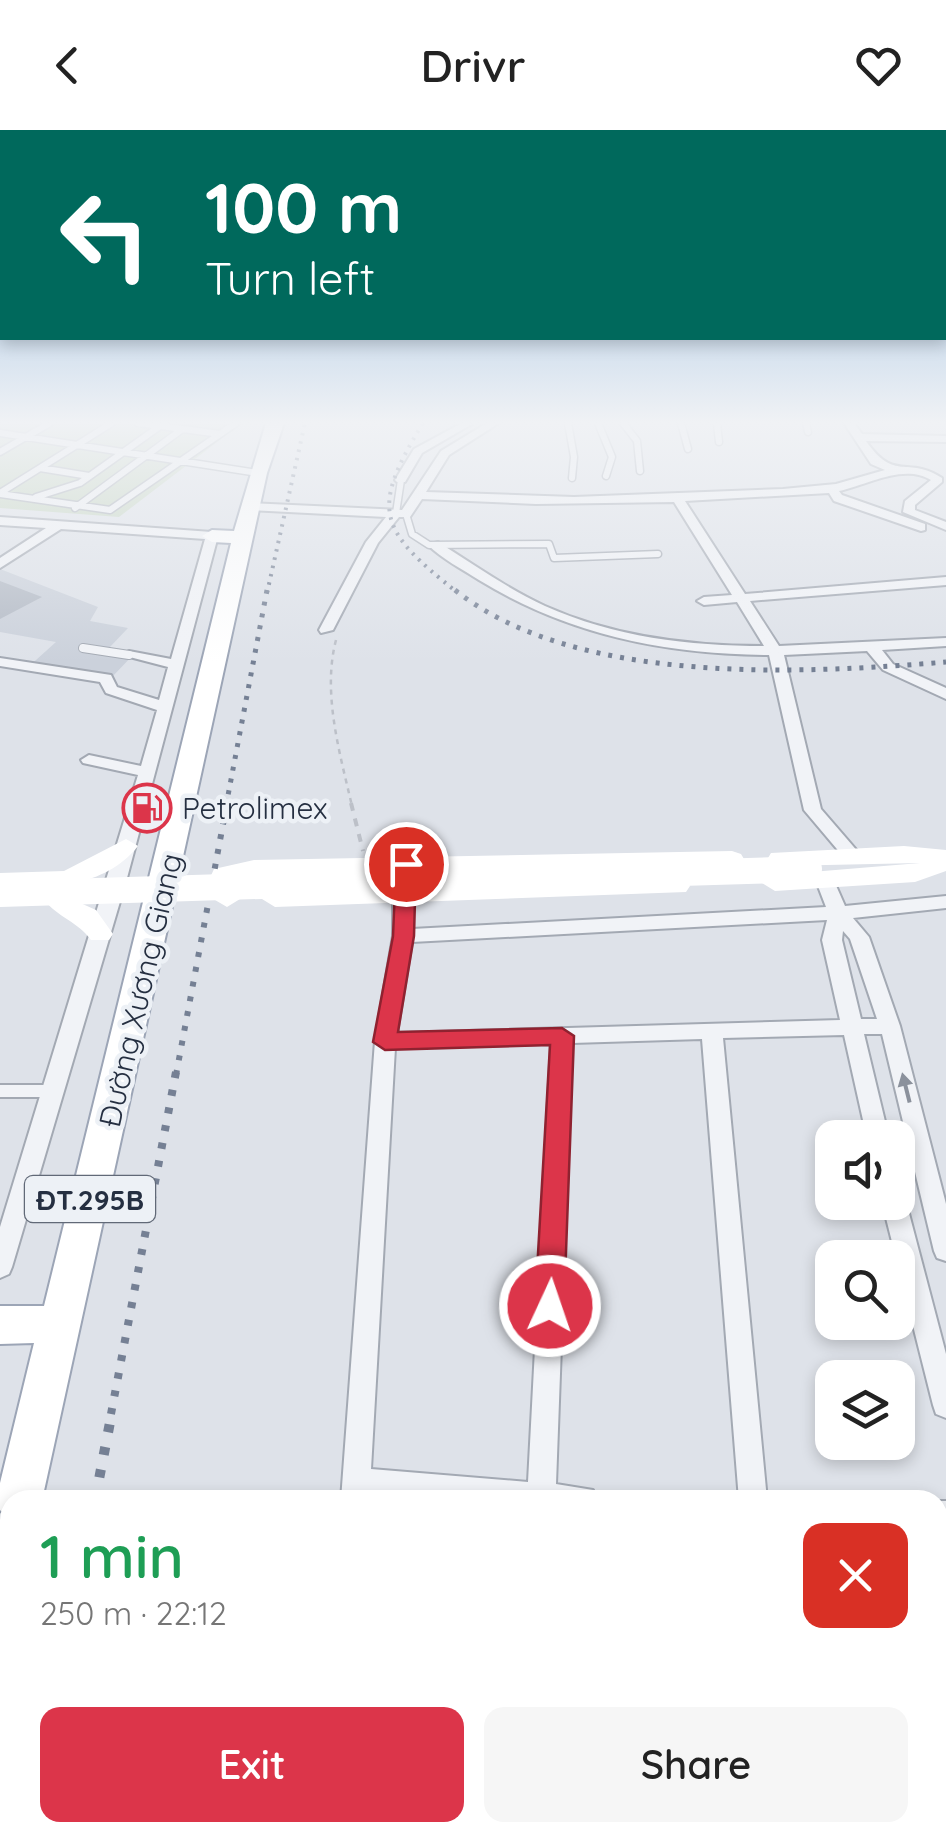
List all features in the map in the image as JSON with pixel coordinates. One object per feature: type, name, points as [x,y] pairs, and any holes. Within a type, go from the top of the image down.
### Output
[{"type":"main road","name":"Đường Xương Giang","points":[[21,1490],[253,503]]},
{"type":"main road","points":[[212,536],[245,537]]},
{"type":"main road","points":[[0,1326],[59,1324]]},
{"type":"street","points":[[334,631],[372,542],[411,503]]},
{"type":"street","points":[[680,503],[776,653],[813,810],[853,857]]},
{"type":"street","points":[[851,503],[946,537]]},
{"type":"street","points":[[914,503],[908,508],[914,516],[946,526]]},
{"type":"street","points":[[252,506],[401,514]]},
{"type":"street","points":[[0,520],[212,536]]},
{"type":"street","points":[[0,564],[59,525]]},
{"type":"street","name":"Đường Xương Giang","points":[[0,1266],[114,888],[212,536]]},
{"type":"street","points":[[434,545],[542,610],[593,627],[660,641],[776,653],[946,642]]},
{"type":"street","points":[[704,601],[946,581]]},
{"type":"street","points":[[0,660],[18,643]]},
{"type":"street","points":[[871,646],[888,666],[946,694]]},
{"type":"street","points":[[110,680],[132,655],[174,664]]},
{"type":"street","points":[[0,660],[110,680]]},
{"type":"street","points":[[110,680],[112,690],[162,706]]},
{"type":"street","points":[[89,760],[145,772]]},
{"type":"street","points":[[0,881],[69,890],[126,846]]},
{"type":"street","points":[[817,875],[243,900],[216,893],[223,875],[232,870],[853,857],[946,860]]},
{"type":"street","points":[[0,894],[915,874],[946,860]]},
{"type":"street","points":[[356,1490],[385,1042],[404,936],[402,895],[406,864]]},
{"type":"street","points":[[817,875],[838,913],[859,937],[890,1026],[946,1251]]},
{"type":"street","points":[[0,903],[69,890],[165,887]]},
{"type":"street","points":[[69,890],[100,934]]},
{"type":"street","points":[[404,936],[838,913],[946,902]]},
{"type":"street","points":[[838,913],[832,940],[873,1120]]},
{"type":"street","points":[[385,1042],[890,1026]]},
{"type":"street","points":[[712,1034],[752,1490]]},
{"type":"street","points":[[541,1490],[562,1036]]},
{"type":"street","points":[[899,1220],[946,1405]]},
{"type":"lane","points":[[49,503],[75,508],[118,508],[125,503]]},
{"type":"lane","points":[[75,508],[82,503]]},
{"type":"lane","points":[[401,503],[401,514],[418,542],[549,544],[554,558],[658,554]]},
{"type":"lane","points":[[83,648],[132,655]]},
{"type":"lane","points":[[0,1091],[53,1092]]},
{"type":"path","points":[[334,631],[329,660],[341,756],[366,865]]},
{"type":"shaded area","points":[[0,569],[98,607],[90,621],[128,628],[109,648],[133,655],[112,677],[98,681],[26,669],[56,642],[0,632]]},
{"type":"green space","points":[[0,503],[138,503],[119,517],[0,508]]},
{"type":"building","points":[[0,581],[42,597],[0,619]]},
{"type":"railway","points":[[267,593],[287,503]]},
{"type":"railway","points":[[390,503],[398,535],[458,593]]},
{"type":"railway","points":[[226,806],[267,590]]},
{"type":"railway","points":[[455,590],[505,621],[562,643],[625,658],[759,670],[946,662]]},
{"type":"railway","points":[[176,1075],[227,803]]},
{"type":"railway","points":[[111,1414],[176,1072]]},
{"type":"railway","points":[[97,1490],[112,1412]]},
{"type":"place","name":"Petrolimex","points":[[147,808]]},
{"type":"route","points":[[406,864],[402,895],[404,936],[385,1042],[562,1036],[550,1306]]}]
